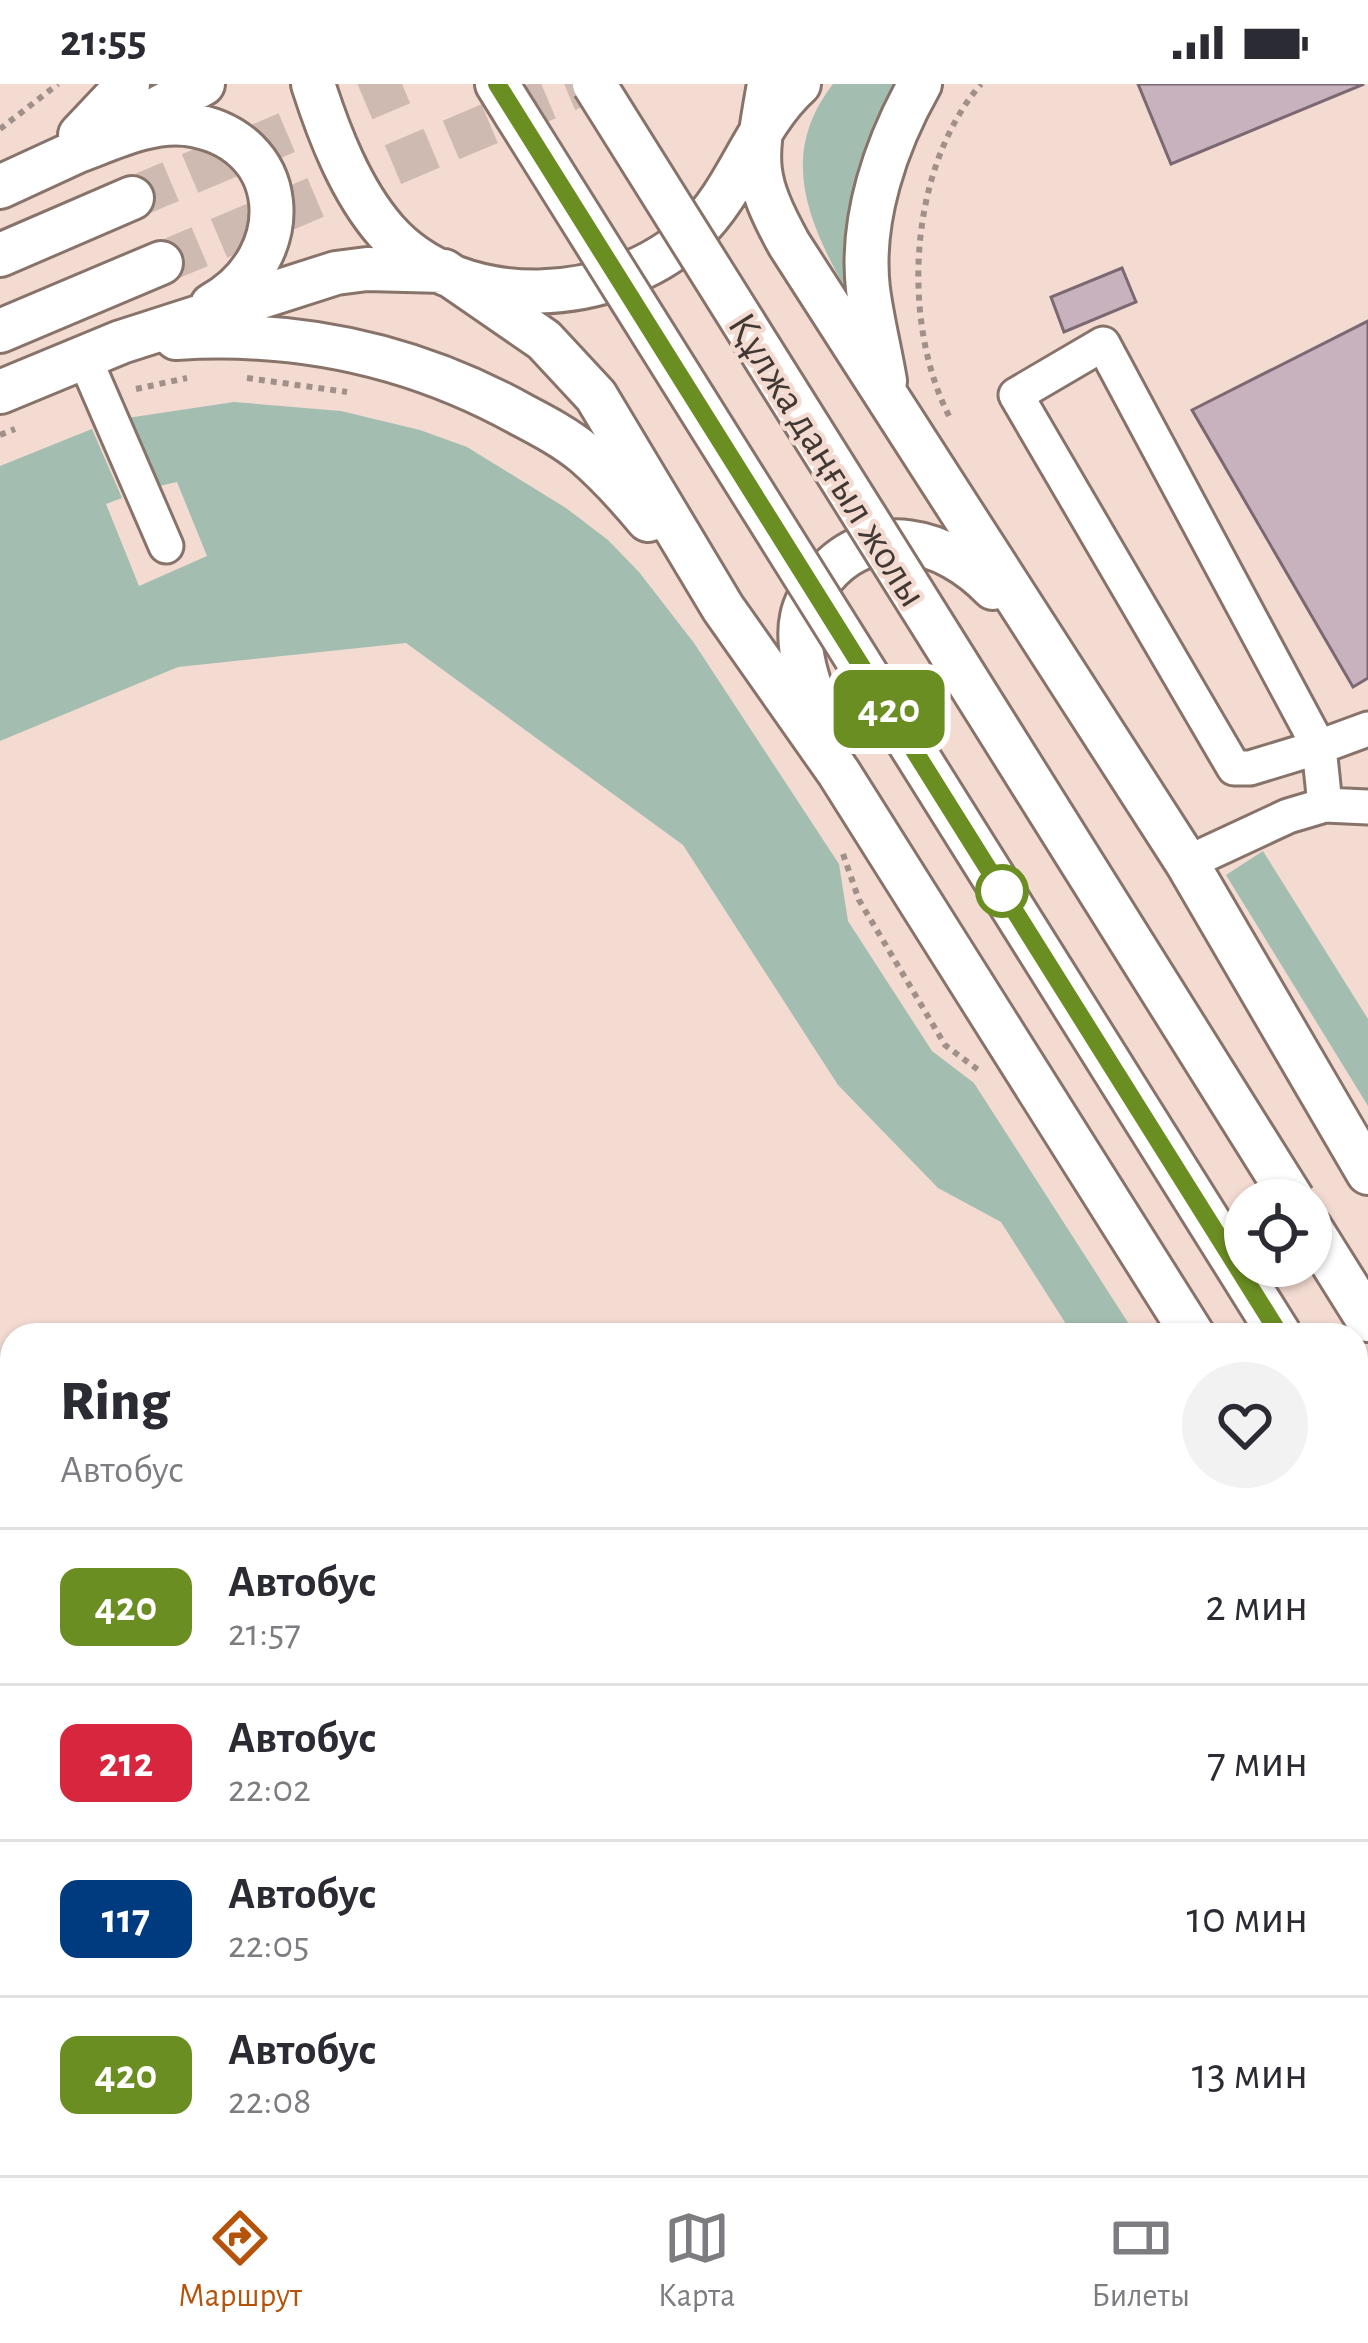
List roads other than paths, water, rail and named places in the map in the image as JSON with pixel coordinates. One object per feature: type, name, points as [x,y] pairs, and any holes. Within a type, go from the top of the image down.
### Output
[{"type":"main road","points":[[15,181],[92,126],[128,84]]},
{"type":"main road","points":[[15,181],[203,84]]},
{"type":"main road","points":[[313,84],[344,163],[372,212],[403,246],[544,340],[596,396],[723,608],[839,773],[1185,1323]]},
{"type":"main road","name":"Құлжа даңғыл жолы","points":[[497,84],[1272,1323]]},
{"type":"main road","name":"Құлжа даңғыл жолы","points":[[594,84],[1280,1179]]},
{"type":"main road","points":[[769,84],[756,154],[775,218],[890,406],[1187,863],[1368,1173]]},
{"type":"main road","points":[[121,343],[336,273],[444,271],[498,288],[532,292],[598,284],[630,273],[690,236],[712,214],[739,174],[761,127],[799,84]]},
{"type":"main road","points":[[890,406],[868,286],[869,245],[885,160],[920,84]]},
{"type":"main road","points":[[11,409],[121,343],[229,296],[250,273],[274,220],[273,196],[258,164],[231,142],[186,124],[158,125],[78,151]]},
{"type":"main road","points":[[0,254],[132,198]]},
{"type":"main road","points":[[0,331],[161,262]]},
{"type":"main road","points":[[121,343],[213,336],[326,345],[386,356],[487,396],[581,450],[620,486],[723,608]]},
{"type":"main road","points":[[839,773],[802,645],[802,617],[814,588],[838,560],[863,545],[899,539],[925,543],[981,575],[1040,636]]},
{"type":"main road","points":[[1332,1262],[1368,1320]]},
{"type":"lane","points":[[121,343],[101,397],[166,546]]},
{"type":"lane","points":[[1324,805],[1319,747],[1103,344],[1016,395],[1234,768],[1250,768],[1319,747],[1368,729]]},
{"type":"lane","points":[[1187,863],[1288,816],[1324,805],[1368,807]]},
{"type":"tunnel","points":[[132,198],[402,84]]},
{"type":"tunnel","points":[[161,263],[583,84]]}]
